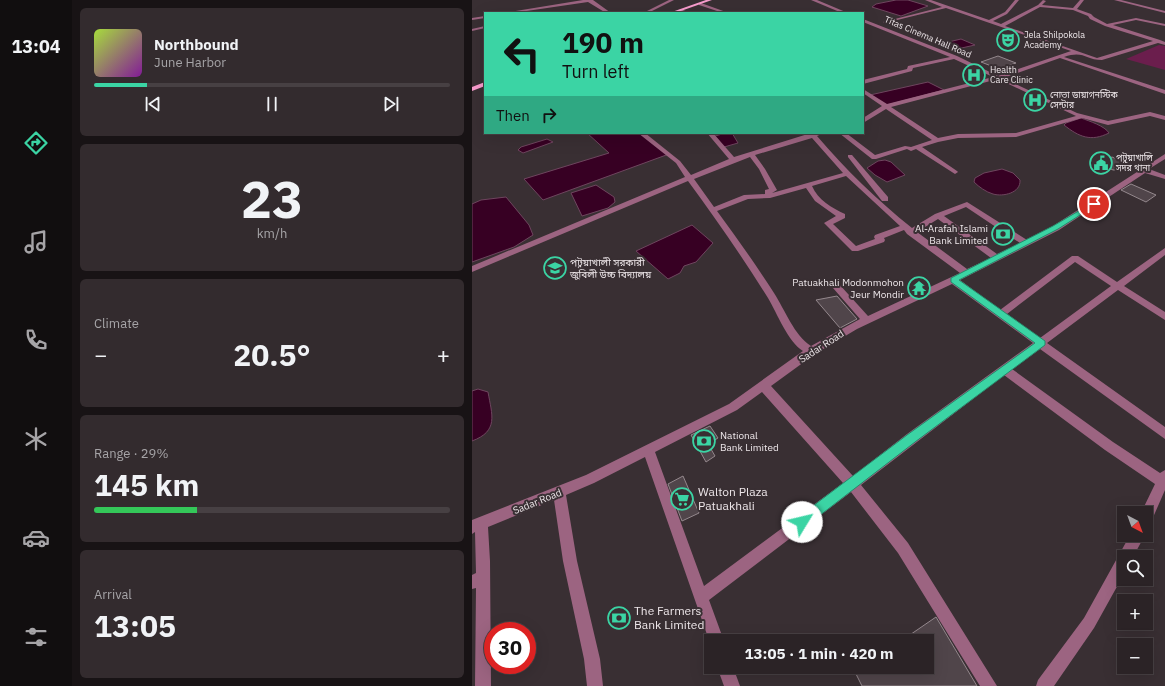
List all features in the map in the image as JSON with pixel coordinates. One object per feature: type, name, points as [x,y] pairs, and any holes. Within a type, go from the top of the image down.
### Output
[{"type":"main road","points":[[675,12],[710,0]]},
{"type":"main road","points":[[472,89],[484,84]]},
{"type":"street","points":[[511,12],[589,0],[607,12]]},
{"type":"street","points":[[647,12],[672,0]]},
{"type":"street","points":[[813,0],[843,12]]},
{"type":"street","points":[[927,0],[1074,52],[1102,59],[1158,41]]},
{"type":"street","points":[[988,22],[1006,13],[1017,0]]},
{"type":"street","points":[[1001,26],[1039,6],[1045,0]]},
{"type":"street","points":[[1074,9],[1082,0]]},
{"type":"street","points":[[1116,0],[1165,12]]},
{"type":"street","points":[[1137,6],[1145,2]]},
{"type":"street","points":[[700,4],[724,12]]},
{"type":"street","points":[[1039,6],[1074,9],[1090,15],[1092,18],[1107,25],[1165,44]]},
{"type":"street","points":[[885,22],[946,7]]},
{"type":"street","points":[[680,10],[685,12]]},
{"type":"street","points":[[472,19],[484,17]]},
{"type":"street","points":[[1107,25],[1136,19],[1165,24]]},
{"type":"street","name":"Titas Cinema Hall Road","points":[[864,20],[955,58],[1068,111],[1082,116],[1108,123],[1150,114],[1165,118]]},
{"type":"street","points":[[472,30],[484,27]]},
{"type":"street","points":[[864,119],[886,106],[996,78],[1074,52]]},
{"type":"street","points":[[1060,57],[1165,92]]},
{"type":"street","points":[[864,82],[910,70],[910,67],[955,58]]},
{"type":"street","points":[[864,92],[937,140]]},
{"type":"street","points":[[843,134],[874,158],[907,147],[911,149],[937,140],[958,136],[1016,135],[1082,116]]},
{"type":"street","points":[[644,134],[672,156],[690,177],[771,296],[793,333],[803,346],[811,351]]},
{"type":"street","points":[[711,134],[733,160]]},
{"type":"street","points":[[472,269],[733,160],[817,134],[831,157],[846,174],[886,212],[966,273]]},
{"type":"street","points":[[917,147],[954,172]]},
{"type":"street","points":[[831,157],[850,156],[866,152]]},
{"type":"street","points":[[751,154],[762,169],[773,190],[768,192],[770,196]]},
{"type":"street","points":[[850,156],[866,173],[885,198]]},
{"type":"street","name":"Sadar Road","points":[[476,526],[559,493],[733,407],[811,351],[854,326],[953,280],[1026,243],[1094,204],[1165,156]]},
{"type":"street","points":[[1144,170],[1165,178]]},
{"type":"street","points":[[713,210],[747,197],[770,196],[846,174]]},
{"type":"street","points":[[808,185],[812,194],[824,206],[842,216],[828,223],[855,249],[881,240],[878,237],[908,230],[967,204],[1026,243]]},
{"type":"street","points":[[938,216],[997,258]]},
{"type":"street","points":[[701,597],[911,438],[1165,251]]},
{"type":"street","points":[[1001,314],[1075,258],[1165,317]]},
{"type":"street","points":[[953,280],[1042,343],[1165,434]]},
{"type":"street","points":[[836,286],[866,320]]},
{"type":"street","points":[[1005,370],[1109,446],[1163,479],[1151,506]]},
{"type":"street","points":[[764,386],[852,484],[903,548],[989,686]]},
{"type":"street","points":[[648,450],[714,634]]},
{"type":"street","points":[[559,493],[570,561],[592,659],[595,686]]},
{"type":"street","points":[[476,526],[482,686]]},
{"type":"street","points":[[1044,686],[1089,623],[1117,572]]},
{"type":"street","points":[[728,674],[732,686]]},
{"type":"shaded area","points":[[896,0],[908,0],[928,6],[901,16],[872,7],[876,4]]},
{"type":"shaded area","points":[[961,39],[975,45],[957,49],[940,44]]},
{"type":"shaded area","points":[[1159,45],[1165,46],[1165,70],[1126,59]]},
{"type":"shaded area","points":[[928,82],[944,90],[887,105],[870,95]]},
{"type":"shaded area","points":[[1081,118],[1100,126],[1109,133],[1103,136],[1091,138],[1085,137],[1075,133],[1064,125]]},
{"type":"shaded area","points":[[588,134],[642,134],[669,154],[543,200],[524,179],[609,153]]},
{"type":"shaded area","points":[[733,134],[738,143],[724,147],[715,136]]},
{"type":"shaded area","points":[[547,139],[553,142],[523,153],[518,150],[521,147]]},
{"type":"shaded area","points":[[885,160],[891,162],[905,175],[887,182],[867,168],[878,161]]},
{"type":"shaded area","points":[[1002,169],[1013,173],[1020,180],[1018,188],[1011,193],[1002,195],[993,194],[974,182],[975,178],[984,173]]},
{"type":"shaded area","points":[[596,185],[614,197],[615,202],[608,208],[582,216],[571,193]]},
{"type":"shaded area","points":[[506,197],[529,225],[533,235],[514,247],[472,262],[472,204],[481,200]]},
{"type":"shaded area","points":[[692,225],[713,243],[696,262],[684,266],[680,273],[668,279],[636,251]]},
{"type":"shaded area","points":[[478,389],[488,392],[492,421],[490,427],[481,437],[472,441],[472,391]]},
{"type":"building","points":[[998,56],[1016,63],[999,69],[981,62]]},
{"type":"building","points":[[1112,157],[1124,162],[1121,164],[1133,169],[1113,170],[1099,163]]},
{"type":"building","points":[[1131,184],[1156,195],[1146,202],[1121,190]]},
{"type":"building","points":[[837,296],[857,319],[840,328],[816,300]]},
{"type":"building","name":"National Bank Limited","points":[[710,426],[718,438],[708,444],[715,456],[706,462],[691,435]]},
{"type":"building","name":"Walton Plaza Patuakhali","points":[[683,476],[699,513],[682,521],[668,484]]},
{"type":"building","points":[[936,617],[977,686],[862,686],[856,674],[934,674],[934,634],[911,634]]},
{"type":"place","name":"Jela Shilpokola Academy","points":[[1008,40]]},
{"type":"place","name":"Health Care Clinic","points":[[974,75]]},
{"type":"place","name":"নোভা ডায়াগনস্টিক সেন্টার","points":[[1035,100]]},
{"type":"place","name":"পটুয়াখালি সদর থানা","points":[[1101,163]]},
{"type":"place","name":"Al-Arafah Islami Bank Limited","points":[[1003,234]]},
{"type":"place","name":"পটুয়াখালী সরকারী জুবিলী উচ্চ বিদ্যালয়","points":[[555,268]]},
{"type":"place","name":"Patuakhali Modonmohon Jeur Mondir","points":[[919,288]]},
{"type":"place","name":"National Bank Limited","points":[[704,441]]},
{"type":"place","name":"Walton Plaza Patuakhali","points":[[682,499]]},
{"type":"place","name":"The Farmers Bank Limited","points":[[619,618]]},
{"type":"route","points":[[802,522],[911,438],[1042,343],[953,280],[1056,228],[1094,204]]}]
